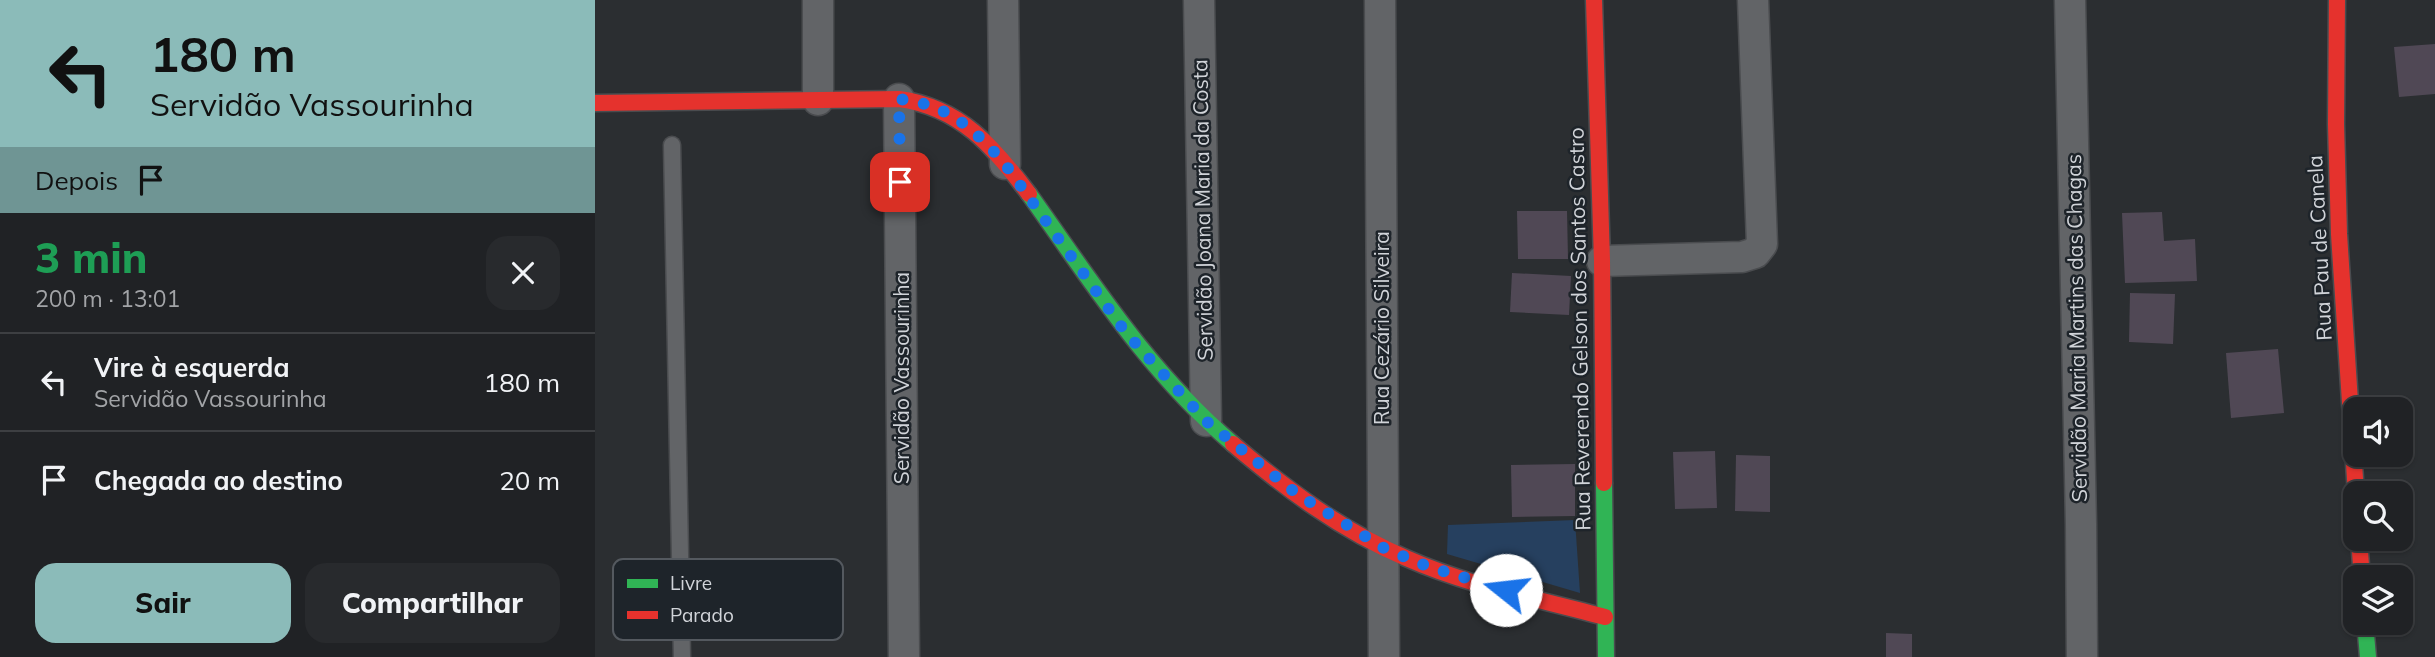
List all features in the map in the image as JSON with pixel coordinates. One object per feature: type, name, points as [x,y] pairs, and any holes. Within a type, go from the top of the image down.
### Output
[{"type":"street","points":[[818,0],[818,100]]},
{"type":"street","points":[[1003,0],[1005,164]]},
{"type":"street","name":"Servidão Joana Maria da Costa","points":[[1199,0],[1206,421]]},
{"type":"street","name":"Rua Cezário Silveira","points":[[1381,0],[1384,657]]},
{"type":"street","name":"Rua Reverendo Gelson dos Santos Castro","points":[[1594,0],[1602,261],[1606,657]]},
{"type":"street","points":[[1602,261],[1742,257],[1755,253],[1762,244],[1753,0]]},
{"type":"street","name":"Servidão Maria Martins das Chagas","points":[[2070,0],[2082,657]]},
{"type":"street","name":"Rua Pau de Canela","points":[[2337,0],[2339,234],[2355,481]]},
{"type":"street","points":[[595,103],[899,99],[941,108],[961,120],[982,138],[1005,164],[1126,333],[1206,421],[1297,494],[1384,548],[1429,567],[1605,617]]},
{"type":"street","name":"Servidão Vassourinha","points":[[899,99],[904,657]]},
{"type":"street","points":[[2366,635],[2368,657]]},
{"type":"lane","points":[[672,145],[680,559]]},
{"type":"shaded area","points":[[1575,520],[1580,593],[1447,554],[1448,525]]},
{"type":"building","points":[[2435,44],[2435,94],[2399,97],[2394,47]]},
{"type":"building","points":[[1517,211],[1567,211],[1568,259],[1518,259]]},
{"type":"building","points":[[2162,212],[2164,241],[2195,239],[2197,281],[2125,283],[2122,213]]},
{"type":"building","points":[[1512,273],[1571,276],[1569,315],[1510,312]]},
{"type":"building","points":[[2130,293],[2175,294],[2173,344],[2129,342]]},
{"type":"building","points":[[2278,349],[2284,413],[2231,418],[2226,353]]},
{"type":"building","points":[[1715,451],[1717,508],[1675,509],[1673,452]]},
{"type":"building","points":[[1736,455],[1770,456],[1770,512],[1735,511]]},
{"type":"building","points":[[1575,464],[1575,516],[1512,517],[1511,465]]},
{"type":"building","points":[[1886,633],[1912,634],[1912,657],[1886,657]]},
{"type":"traffic: fast","points":[[1029,194],[1099,294],[1148,356],[1202,416],[1233,444]]},
{"type":"traffic: fast","points":[[1604,483],[1606,657]]},
{"type":"traffic: fast","points":[[2366,635],[2368,657]]},
{"type":"traffic: jam","points":[[1594,0],[1602,261],[1604,483]]},
{"type":"traffic: jam","points":[[2337,0],[2339,234],[2355,481]]},
{"type":"traffic: jam","points":[[595,103],[899,99],[921,103],[958,120],[974,132],[1003,160],[1029,194]]},
{"type":"traffic: jam","points":[[1233,444],[1315,508],[1382,547],[1454,576],[1605,617]]},
{"type":"traffic: jam","points":[[2360,551],[2361,565]]},
{"type":"route","points":[[900,182],[899,99],[941,108],[961,120],[982,138],[1005,164],[1126,333],[1206,421],[1297,494],[1384,548],[1429,567],[1506,590]]}]
